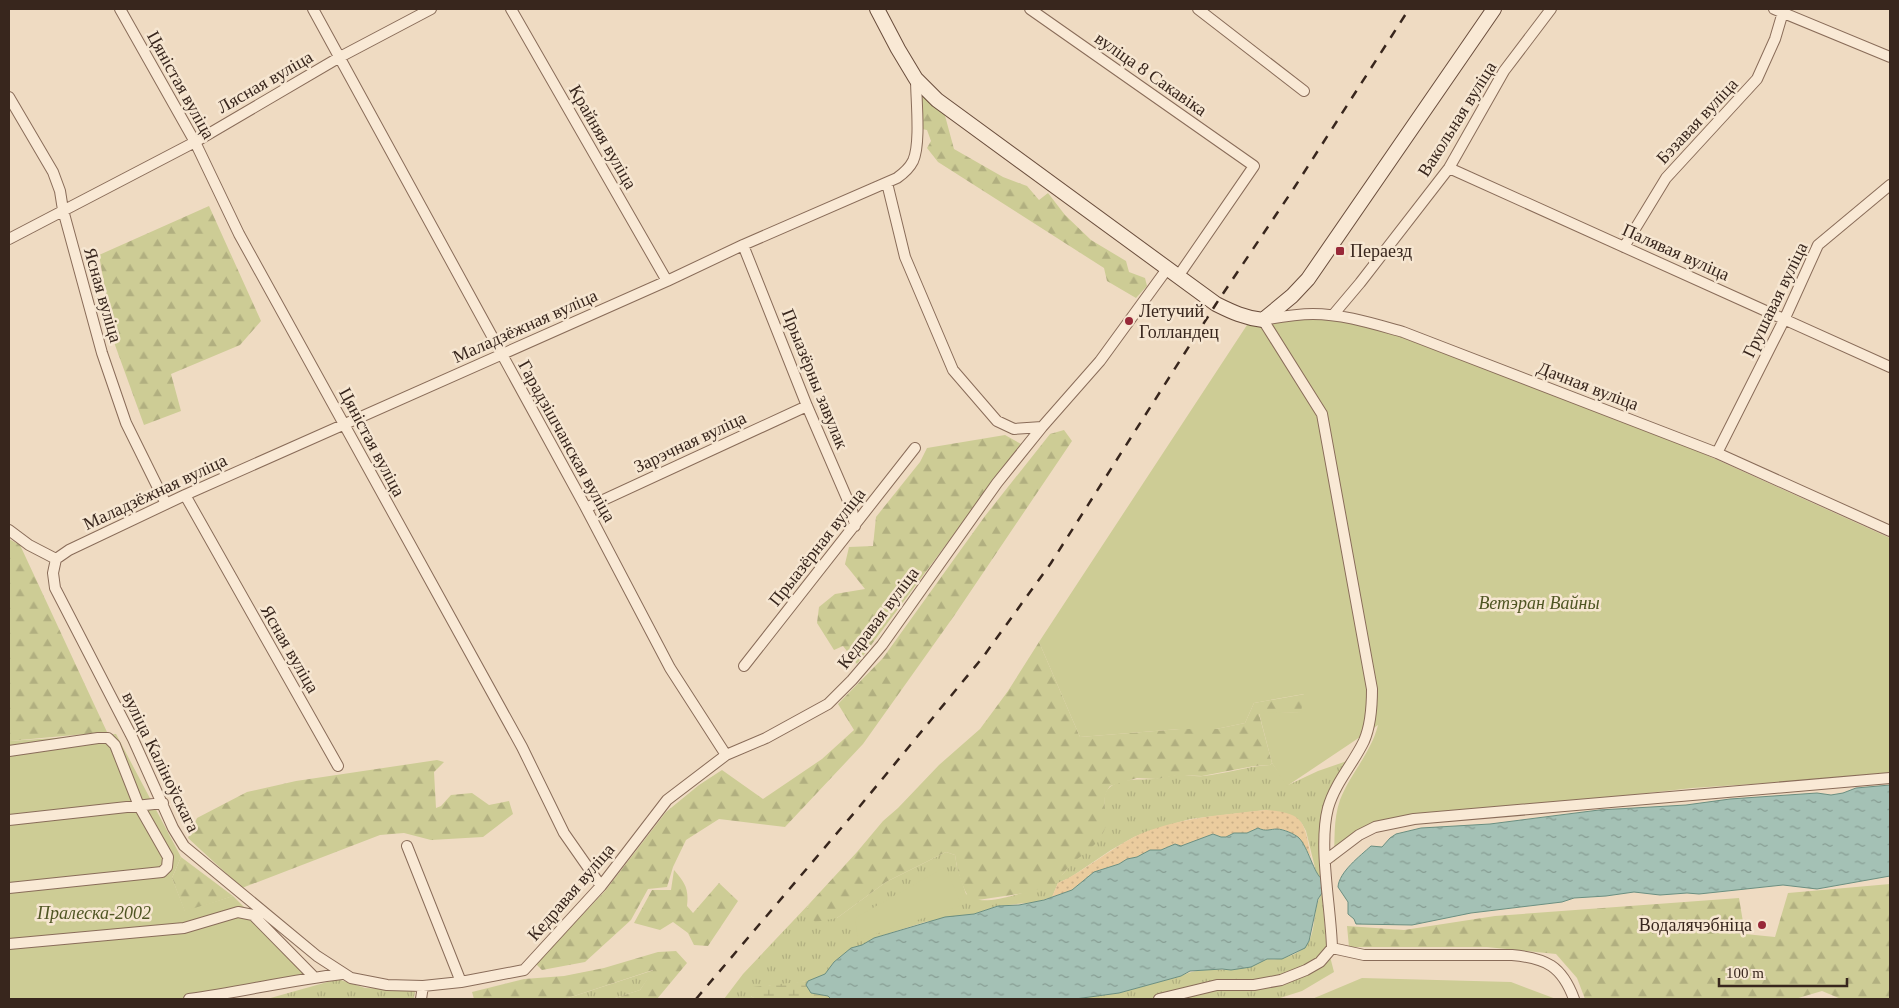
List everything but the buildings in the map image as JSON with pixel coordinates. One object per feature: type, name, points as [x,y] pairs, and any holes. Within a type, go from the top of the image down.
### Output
[{"type":"main road","points":[[877,9],[916,79],[937,100],[1216,304],[1235,314],[1263,320],[1292,296],[1308,279],[1494,9]]},
{"type":"street","name":"Цяністая вуліца","points":[[120,9],[195,142],[239,234],[522,747],[564,833],[601,886]]},
{"type":"street","name":"Гарадзішчанская вуліца","points":[[312,9],[586,508],[670,668],[726,755]]},
{"type":"street","name":"Лясная вуліца","points":[[9,239],[195,142],[340,57],[431,9]]},
{"type":"street","name":"Крайняя вуліца","points":[[510,9],[667,281]]},
{"type":"street","name":"вуліца 8 Сакавіка","points":[[1030,9],[1254,166]]},
{"type":"street","points":[[1198,9],[1304,91]]},
{"type":"street","name":"Вакольная вуліца","points":[[1333,315],[1449,168],[1504,71],[1551,9]]},
{"type":"street","name":"Бэзавая вуліца","points":[[1624,247],[1666,178],[1757,79],[1775,39],[1778,10],[1890,57]]},
{"type":"street","name":"Маладзёжная вуліца","points":[[56,559],[69,550],[185,495],[667,281],[742,245],[887,183],[906,172],[914,160],[917,144],[916,79]]},
{"type":"street","name":"Ясная вуліца","points":[[9,97],[12,108],[53,172],[60,191],[63,210],[102,353],[126,423],[166,504]]},
{"type":"street","name":"Кедравая вуліца","points":[[461,982],[524,970],[601,886],[667,800],[726,755],[766,738],[828,704],[852,680],[882,645],[997,483],[1173,272],[1254,166]]},
{"type":"street","name":"Палявая вуліца","points":[[1449,168],[1890,366]]},
{"type":"street","points":[[887,183],[905,257],[953,370],[997,421],[1014,429],[1042,427]]},
{"type":"street","name":"Грушавая вуліца","points":[[1717,453],[1785,318],[1818,245],[1890,185]]},
{"type":"street","name":"Прыазёрны завулак","points":[[742,245],[807,406],[852,510],[855,526]]},
{"type":"street","name":"Дачная вуліца","points":[[1263,320],[1295,315],[1333,315],[1403,332],[1717,453],[1890,531]]},
{"type":"street","points":[[1158,999],[1217,985],[1254,985],[1281,980],[1320,962],[1332,948],[1325,832],[1329,806],[1340,781],[1365,740],[1372,705],[1372,689],[1322,414],[1263,320]]},
{"type":"street","name":"Зарэчная вуліца","points":[[586,508],[807,406]]},
{"type":"street","name":"Прыазёрная вуліца","points":[[744,666],[915,448]]},
{"type":"street","name":"Ясная вуліца","points":[[185,495],[338,766]]},
{"type":"street","points":[[9,530],[29,545],[56,559]]},
{"type":"street","name":"вуліца Каліноўскага","points":[[56,559],[54,573],[55,588],[133,739],[173,828],[184,846],[317,956],[342,974],[370,983],[387,985],[423,986],[461,982]]},
{"type":"street","points":[[9,751],[108,738],[115,745],[139,806],[168,857],[168,867],[162,872],[9,888]]},
{"type":"street","points":[[1326,860],[1359,835],[1375,827],[1414,819],[1890,778]]},
{"type":"street","points":[[9,820],[163,803]]},
{"type":"street","points":[[407,846],[461,982]]},
{"type":"street","points":[[9,944],[184,928],[238,912],[253,915],[314,978]]},
{"type":"street","points":[[1332,948],[1364,955],[1512,956],[1534,958],[1552,965],[1559,971],[1568,984],[1574,999]]},
{"type":"street","points":[[189,999],[342,974]]},
{"type":"street","points":[[421,999],[423,986]]},
{"type":"green space","points":[[922,93],[944,112],[954,149],[1003,177],[1027,186],[1039,200],[1048,193],[1065,215],[1091,240],[1126,261],[1129,272],[1145,278],[1147,286],[1136,298],[1107,281],[1104,268],[938,162],[927,148],[931,141],[927,130],[922,129]]},
{"type":"green space","points":[[209,206],[261,321],[240,345],[171,374],[181,411],[144,425],[115,345],[99,255]]},
{"type":"green space","name":"Ветэран Вайны","points":[[1329,319],[1388,332],[1671,439],[1890,538],[1890,775],[1692,788],[1387,823],[1346,849],[1334,862],[1335,823],[1340,800],[1371,745],[1378,725],[1287,786],[1272,763],[1259,713],[1301,712],[1304,694],[1254,703],[1245,723],[1216,729],[1180,729],[1080,737],[1039,642],[1247,325],[1290,320]]},
{"type":"green space","points":[[1064,430],[1072,441],[954,616],[863,744],[785,827],[719,819],[686,840],[673,867],[667,887],[648,889],[631,920],[585,962],[542,970],[536,964],[605,891],[666,812],[699,785],[722,770],[763,799],[822,759],[854,730],[838,704],[883,658],[985,516],[1050,434]]},
{"type":"green space","points":[[1005,435],[1021,444],[857,664],[843,646],[834,650],[817,623],[819,607],[835,594],[865,589],[845,564],[849,547],[873,546],[876,517],[920,462],[927,448]]},
{"type":"green space","points":[[9,539],[20,545],[107,732],[9,741]]},
{"type":"green space","points":[[1039,642],[1080,737],[1180,729],[1216,729],[1245,723],[1254,703],[1305,694],[1302,712],[1259,714],[1272,763],[1270,765],[1254,766],[1202,776],[1179,775],[1156,779],[1137,778],[1110,786],[1106,793],[1104,804],[1106,825],[1100,839],[1068,867],[1058,883],[1025,893],[971,901],[960,879],[955,855],[946,852],[886,882],[837,918],[815,922],[808,913],[807,909],[810,903],[883,821],[939,765],[980,729],[1008,691]]},
{"type":"green space","name":"Пралеска-2002","points":[[116,734],[181,857],[172,878],[185,911],[233,896],[314,977],[181,999],[9,999],[9,741]]},
{"type":"green space","points":[[437,760],[444,762],[434,772],[436,808],[441,806],[451,795],[472,793],[489,805],[509,801],[513,814],[483,837],[431,840],[404,833],[380,835],[242,888],[188,838],[197,818],[247,792],[296,781]]},
{"type":"green space","points":[[1347,761],[1331,788],[1324,806],[1322,879],[1317,876],[1306,831],[1301,822],[1266,810],[1190,819],[1149,831],[1111,850],[1071,877],[1058,883],[1052,897],[1036,902],[998,906],[974,914],[925,922],[874,938],[862,945],[851,948],[834,962],[826,974],[818,978],[784,985],[770,985],[751,996],[755,999],[724,999],[743,974],[810,903],[807,908],[837,918],[886,882],[946,852],[955,855],[966,894],[978,900],[1008,897],[1053,881],[1060,877],[1075,859],[1100,838],[1105,828],[1105,795],[1108,789],[1118,783],[1128,780],[1153,779],[1176,775],[1211,775],[1270,765],[1272,763],[1288,785],[1318,771]]},
{"type":"green space","points":[[181,857],[233,896],[185,912],[172,878]]},
{"type":"green space","points":[[945,867],[962,905],[858,940],[855,918]]},
{"type":"green space","points":[[674,870],[685,886],[687,906],[693,913],[719,883],[738,901],[708,946],[694,945],[688,933],[673,922],[660,930],[634,923],[652,890],[671,890]]},
{"type":"green space","points":[[1890,884],[1890,999],[1841,999],[1822,991],[1795,999],[1585,999],[1577,978],[1556,954],[1487,947],[1349,947],[1347,926],[1404,930],[1495,916],[1739,898],[1745,934],[1775,937],[1788,893]]},
{"type":"green space","points":[[1322,893],[1326,941],[1334,972],[1302,991],[1277,999],[1075,999],[1119,993],[1187,973],[1205,970],[1234,970],[1262,960],[1285,958],[1292,955],[1305,947],[1309,942]]},
{"type":"green space","points":[[676,951],[687,963],[657,999],[612,999],[640,990],[653,970],[565,999],[474,999],[472,992],[524,979],[564,976],[604,968],[658,952]]},
{"type":"green space","points":[[654,970],[640,990],[612,999],[565,999]]},
{"type":"green space","points":[[1362,978],[1511,982],[1556,999],[1312,999]]},
{"type":"green space","points":[[338,979],[365,988],[415,990],[414,999],[267,999]]},
{"type":"green space","points":[[808,981],[806,985],[811,993],[830,998],[755,999],[751,996],[753,987]]},
{"type":"sand","points":[[1266,810],[1279,811],[1296,817],[1304,828],[1311,857],[1298,839],[1284,830],[1258,828],[1247,833],[1234,833],[1226,837],[1213,834],[1181,846],[1175,844],[1161,850],[1150,850],[1137,857],[1127,859],[1119,864],[1094,872],[1072,890],[1052,897],[1058,883],[1134,837],[1148,831],[1198,818]]},
{"type":"water","points":[[1890,785],[1890,876],[1817,889],[1783,885],[1699,894],[1660,895],[1634,892],[1574,898],[1562,902],[1471,913],[1412,925],[1356,924],[1354,919],[1348,914],[1348,902],[1338,887],[1339,881],[1346,870],[1371,846],[1382,847],[1396,834],[1421,828],[1490,824],[1599,810],[1686,805],[1730,799],[1817,793],[1831,795],[1856,788]]},
{"type":"water","points":[[1258,828],[1282,830],[1297,836],[1302,842],[1316,872],[1322,879],[1322,893],[1318,899],[1309,941],[1305,948],[1282,959],[1267,959],[1251,967],[1231,970],[1190,971],[1181,976],[1119,993],[1075,999],[831,999],[828,996],[811,993],[806,985],[808,981],[825,974],[834,962],[851,948],[862,945],[874,938],[945,917],[974,914],[998,906],[1019,905],[1044,900],[1072,890],[1094,872],[1137,857],[1150,850],[1161,850],[1175,844],[1181,846],[1213,834],[1226,837],[1234,833],[1247,833]]},
{"type":"railway","points":[[696,999],[860,806],[983,657],[1051,563],[1216,304],[1294,188],[1409,9]]},
{"type":"place","name":"Пераезд","points":[[1340,251]]},
{"type":"place","name":"Летучий Голландец","points":[[1129,321]]},
{"type":"place","name":"Водалячэбніца","points":[[1762,925]]}]
